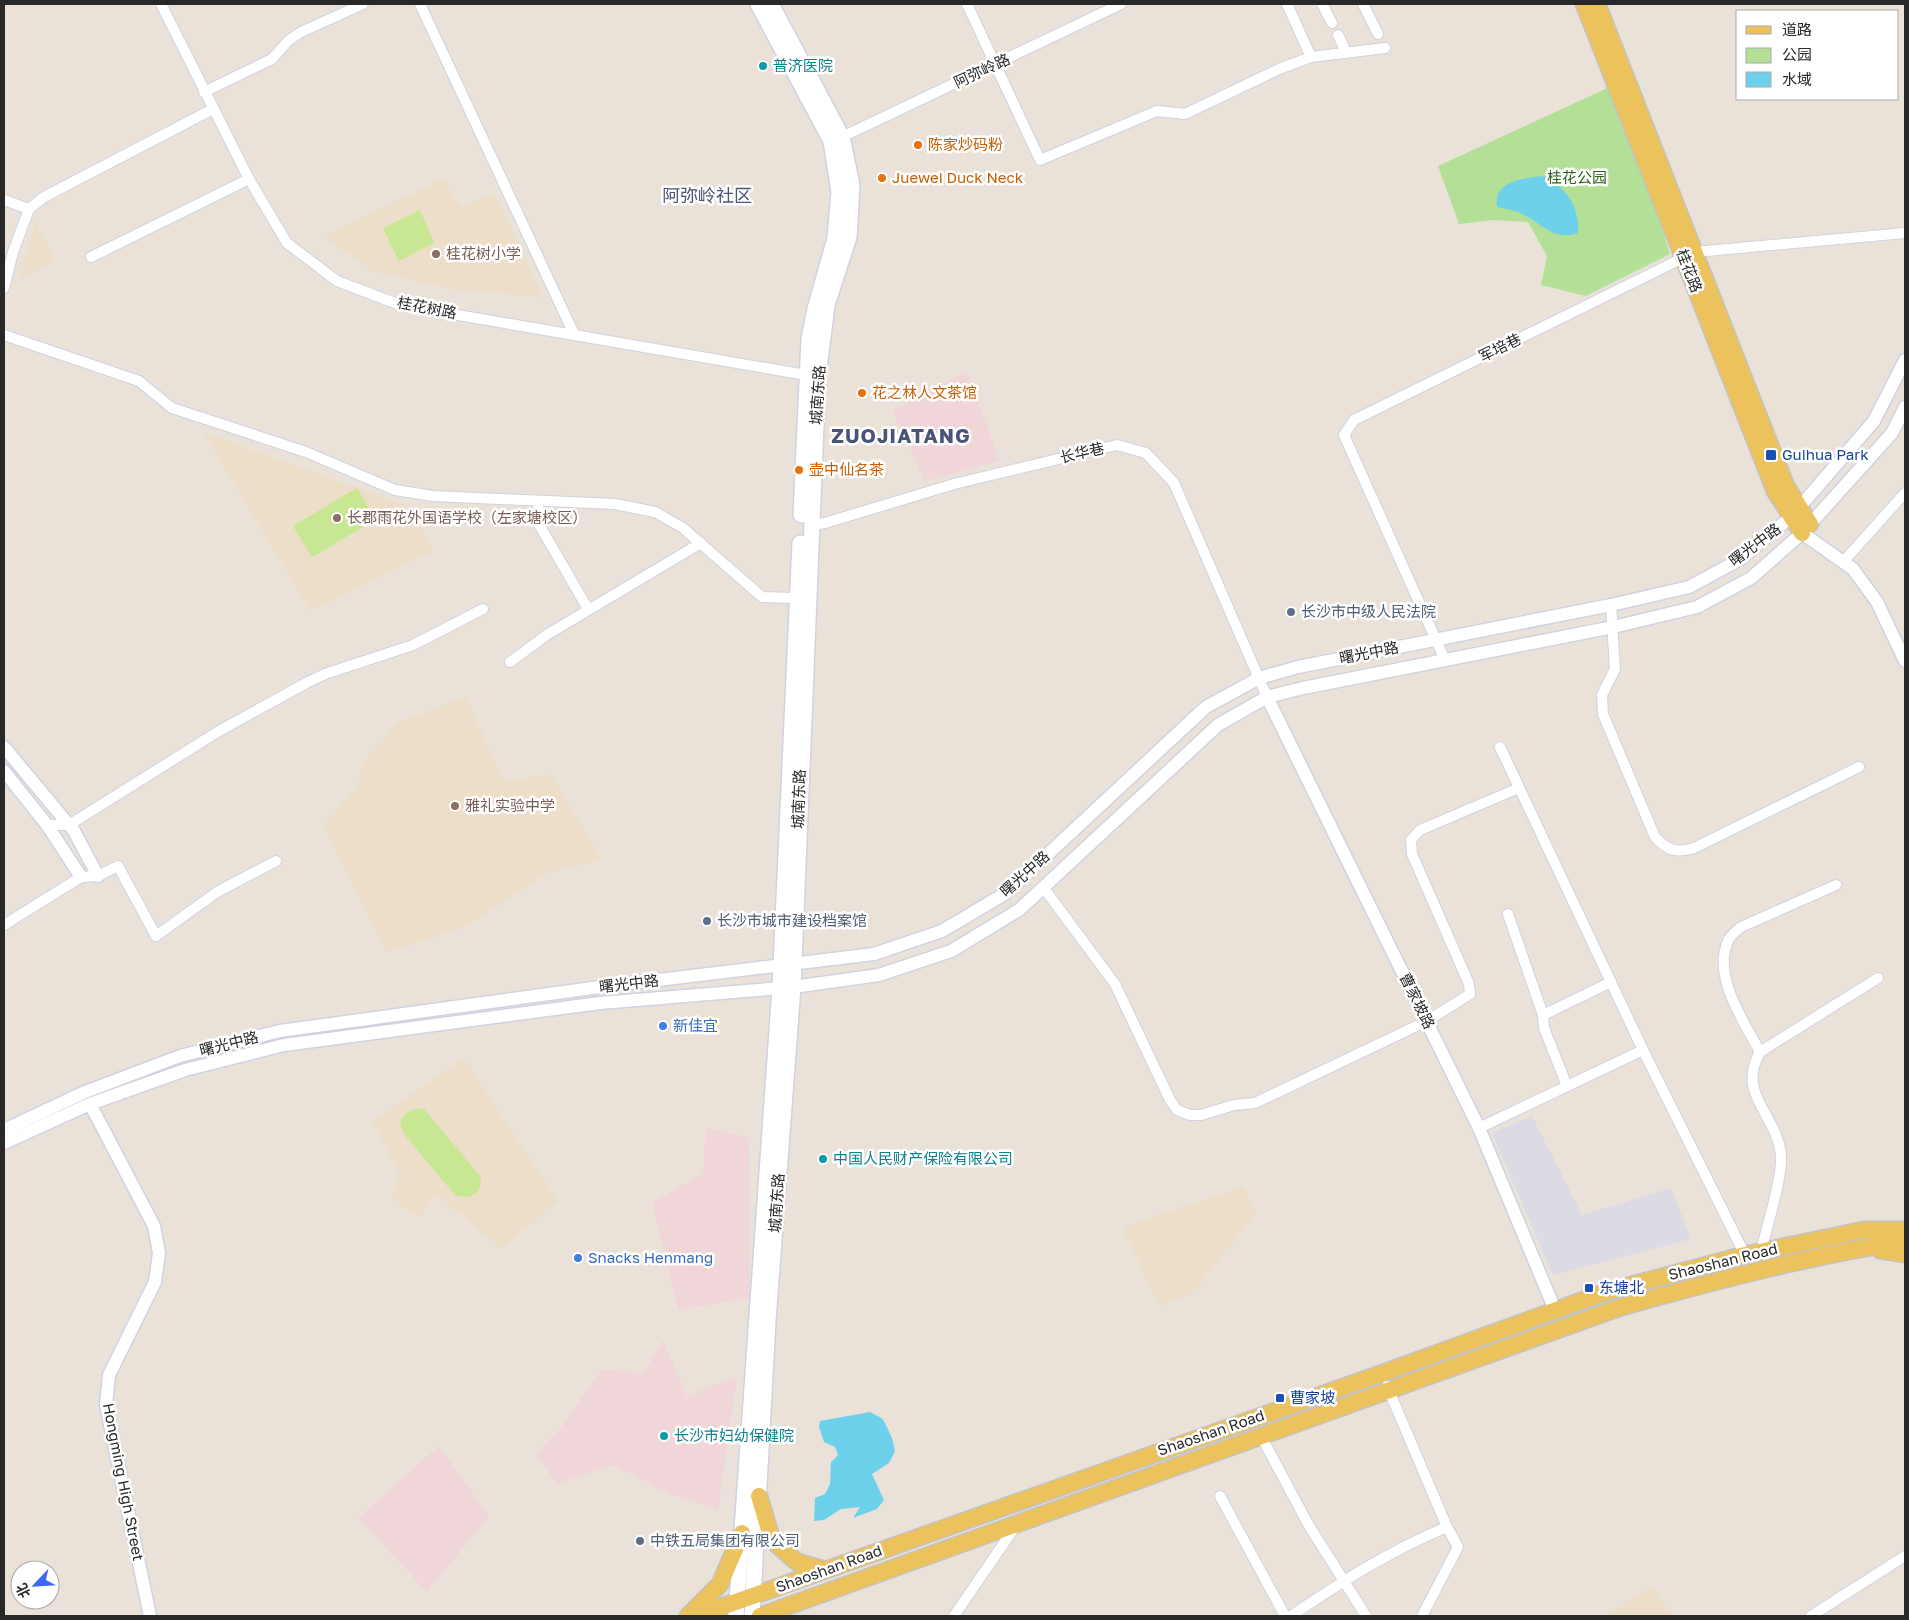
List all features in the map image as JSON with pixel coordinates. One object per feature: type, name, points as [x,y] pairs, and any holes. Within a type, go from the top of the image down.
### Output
[{"type":"main road","name":"城南东路","points":[[752,1616],[811,525],[811,324],[838,221],[837,173],[831,141],[758,4]]},
{"type":"main road","name":"城南东路","points":[[771,4],[842,137],[852,185],[846,249],[825,316],[812,376],[797,598],[787,966]]},
{"type":"main road","name":"桂花路","points":[[1584,4],[1690,255]]},
{"type":"main road","name":"桂花路","points":[[1597,4],[1775,491],[1796,513],[1806,529]]},
{"type":"main road","name":"城南东路","points":[[736,1609],[786,988]]},
{"type":"main road","points":[[1864,1230],[1905,1221]]},
{"type":"main road","name":"Shaoshan Road","points":[[696,1616],[736,1609],[754,1596],[825,1570],[1609,1291],[1753,1254],[1864,1230],[1905,1230]]},
{"type":"main road","name":"Shaoshan Road","points":[[760,1616],[1621,1307],[1746,1273],[1866,1247],[1905,1241]]},
{"type":"main road","points":[[1866,1247],[1905,1254]]},
{"type":"main road","points":[[759,1496],[772,1540],[797,1562],[825,1570]]},
{"type":"main road","points":[[688,1616],[720,1584],[742,1533]]},
{"type":"main road","points":[[787,1616],[805,1600]]},
{"type":"street","name":"桂花树路","points":[[161,4],[249,179],[287,243],[337,281],[400,305],[812,376]]},
{"type":"street","points":[[204,92],[272,60],[288,41],[301,32],[363,4]]},
{"type":"street","points":[[420,4],[574,334]]},
{"type":"street","points":[[967,4],[1040,160],[1157,111],[1185,114],[1279,69],[1311,57],[1385,48]]},
{"type":"street","name":"阿弥岭路","points":[[842,137],[1121,4]]},
{"type":"street","points":[[1286,4],[1311,57]]},
{"type":"street","points":[[1322,4],[1332,23]]},
{"type":"street","points":[[1363,4],[1378,34]]},
{"type":"street","points":[[1338,35],[1346,52]]},
{"type":"street","points":[[4,288],[13,252],[30,209],[44,197],[213,110]]},
{"type":"street","points":[[91,257],[249,179]]},
{"type":"street","points":[[4,200],[30,209]]},
{"type":"street","name":"军培巷","points":[[1445,660],[1344,435],[1354,420],[1690,255],[1905,233]]},
{"type":"street","points":[[4,335],[139,381],[172,408],[306,452],[395,490],[433,496],[615,504],[655,512],[683,528],[762,597],[797,598]]},
{"type":"street","name":"曙光中路","points":[[4,1130],[85,1092],[180,1056],[280,1031],[600,987],[787,966],[883,952],[942,931],[1006,893],[1206,707],[1259,678],[1298,667],[1611,605],[1689,587],[1739,560],[1796,513],[1874,421],[1905,360]]},
{"type":"street","name":"曙光中路","points":[[4,1144],[90,1104],[185,1070],[284,1045],[600,1003],[786,988],[879,975],[951,950],[1019,910],[1218,725],[1267,698],[1303,688],[1613,627],[1697,606],[1751,578],[1806,529],[1892,433],[1905,407]]},
{"type":"street","name":"长华巷","points":[[811,525],[825,524],[954,484],[1117,444],[1146,453],[1174,483],[1267,698]]},
{"type":"street","points":[[1843,562],[1905,493]]},
{"type":"street","points":[[539,501],[536,521],[588,609]]},
{"type":"street","points":[[1806,529],[1853,569],[1877,602],[1905,661]]},
{"type":"street","points":[[510,662],[588,609],[701,544]]},
{"type":"street","points":[[1611,605],[1615,669],[1602,695],[1603,714],[1655,837],[1666,848],[1678,852],[1694,848],[1859,767]]},
{"type":"street","points":[[47,825],[69,825],[219,731],[308,682],[325,674],[413,645],[483,610]]},
{"type":"street","name":"曹家坡路","points":[[1267,698],[1479,1128],[1555,1310]]},
{"type":"street","points":[[4,747],[69,825],[98,876]]},
{"type":"street","points":[[1500,747],[1643,1050],[1753,1254]]},
{"type":"street","points":[[4,771],[47,825],[81,877]]},
{"type":"street","points":[[1043,887],[1115,984],[1170,1100],[1177,1110],[1183,1114],[1201,1114],[1234,1105],[1255,1104],[1427,1021],[1470,994],[1469,984],[1412,854],[1411,840],[1420,830],[1519,788]]},
{"type":"street","points":[[4,925],[81,877],[98,876],[118,866],[156,936],[217,892],[276,861]]},
{"type":"street","points":[[1760,1052],[1730,995],[1724,952],[1729,938],[1741,927],[1836,885]]},
{"type":"street","points":[[1508,914],[1543,1015],[1544,1028],[1567,1086]]},
{"type":"street","points":[[1753,1254],[1780,1169],[1781,1154],[1752,1084],[1752,1067],[1760,1052],[1878,978]]},
{"type":"street","points":[[1543,1015],[1611,982]]},
{"type":"street","points":[[1479,1128],[1643,1050]]},
{"type":"street","name":"Hongming High Street","points":[[90,1104],[154,1226],[159,1253],[155,1282],[110,1375],[106,1404],[150,1616]]},
{"type":"street","points":[[1383,1373],[1447,1527],[1458,1547],[1422,1616]]},
{"type":"street","points":[[1262,1436],[1308,1524],[1366,1616]]},
{"type":"street","points":[[1220,1496],[1285,1616]]},
{"type":"street","points":[[954,1616],[1018,1523]]},
{"type":"street","points":[[1291,1616],[1343,1581],[1409,1542],[1447,1527]]},
{"type":"street","points":[[1811,1616],[1905,1556]]},
{"type":"shaded area","name":"桂花树小学","points":[[443,179],[461,207],[494,194],[544,297],[461,291],[372,271],[324,236]]},
{"type":"shaded area","points":[[36,219],[55,261],[20,279]]},
{"type":"shaded area","points":[[967,371],[1000,461],[925,481],[892,411]]},
{"type":"shaded area","name":"长郡雨花外国语学校（左家塘校区）","points":[[203,432],[418,510],[420,527],[434,551],[310,611]]},
{"type":"shaded area","name":"雅礼实验中学","points":[[466,697],[504,782],[551,774],[602,860],[549,872],[465,927],[387,953],[323,825],[358,787],[362,764],[399,722]]},
{"type":"shaded area","points":[[464,1058],[558,1201],[502,1249],[437,1195],[418,1218],[391,1197],[400,1175],[373,1121]]},
{"type":"shaded area","points":[[1532,1116],[1582,1215],[1671,1188],[1691,1239],[1553,1275],[1492,1133]]},
{"type":"shaded area","points":[[706,1127],[749,1138],[750,1298],[678,1310],[652,1202],[703,1174]]},
{"type":"shaded area","points":[[1243,1187],[1256,1214],[1192,1293],[1160,1306],[1123,1229],[1151,1217]]},
{"type":"shaded area","points":[[663,1340],[687,1396],[737,1376],[718,1510],[670,1494],[613,1465],[557,1484],[536,1454],[562,1426],[602,1369],[643,1374]]},
{"type":"shaded area","points":[[439,1446],[489,1516],[427,1592],[358,1518]]},
{"type":"shaded area","points":[[1652,1586],[1673,1616],[1605,1616]]},
{"type":"green space","name":"桂花公园","points":[[1616,84],[1670,254],[1586,296],[1541,285],[1547,256],[1528,222],[1494,220],[1459,224],[1438,166]]},
{"type":"green space","points":[[420,210],[434,243],[399,261],[383,228]]},
{"type":"green space","points":[[357,488],[375,520],[312,557],[293,526]]},
{"type":"green space","points":[[420,1108],[425,1110],[480,1176],[481,1183],[479,1188],[470,1197],[456,1196],[404,1134],[400,1123],[403,1117],[408,1112]]},
{"type":"water","points":[[1543,176],[1558,186],[1570,199],[1577,215],[1578,233],[1562,235],[1555,233],[1521,213],[1497,207],[1497,198],[1505,186],[1511,182]]},
{"type":"water","points":[[870,1412],[883,1419],[892,1438],[895,1451],[889,1463],[872,1474],[884,1500],[877,1509],[853,1518],[860,1507],[841,1509],[824,1520],[814,1521],[815,1498],[825,1494],[830,1484],[831,1462],[838,1455],[835,1447],[824,1442],[819,1427],[820,1421]]},
{"type":"place","name":"普济医院","points":[[763,66]]},
{"type":"place","name":"陈家炒码粉","points":[[918,145]]},
{"type":"place","name":"Juewei Duck Neck","points":[[882,178]]},
{"type":"place","name":"桂花树小学","points":[[436,254]]},
{"type":"place","name":"花之林人文茶馆","points":[[862,393]]},
{"type":"place","name":"Guihua Park","points":[[1771,455]]},
{"type":"place","name":"壶中仙名茶","points":[[799,470]]},
{"type":"place","name":"长郡雨花外国语学校（左家塘校区）","points":[[337,518]]},
{"type":"place","name":"长沙市中级人民法院","points":[[1291,612]]},
{"type":"place","name":"雅礼实验中学","points":[[455,806]]},
{"type":"place","name":"长沙市城市建设档案馆","points":[[707,921]]},
{"type":"place","name":"新佳宜","points":[[663,1026]]},
{"type":"place","name":"中国人民财产保险有限公司","points":[[823,1159]]},
{"type":"place","name":"Snacks Henmang","points":[[578,1258]]},
{"type":"place","name":"东塘北","points":[[1589,1288]]},
{"type":"place","name":"曹家坡","points":[[1280,1398]]},
{"type":"place","name":"长沙市妇幼保健院","points":[[664,1436]]},
{"type":"place","name":"中铁五局集团有限公司","points":[[640,1541]]},
{"type":"district","name":"阿弥岭社区","points":[[707,196]]},
{"type":"district","name":"ZUOJIATANG","points":[[901,436]]}]
